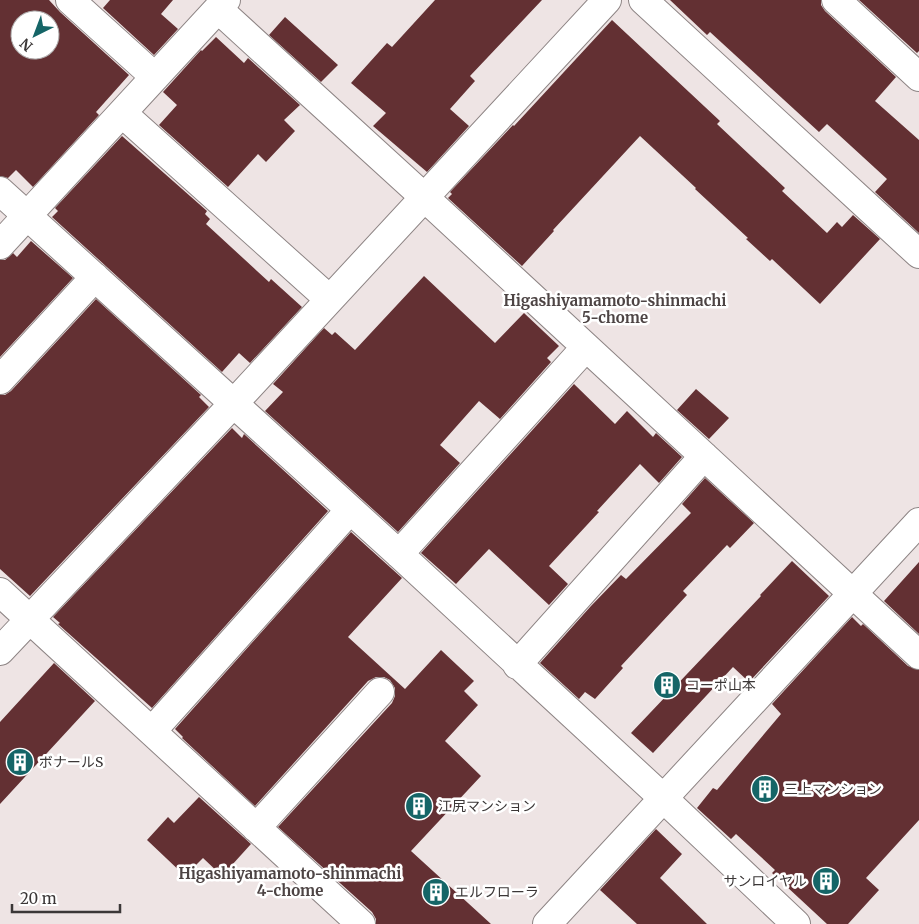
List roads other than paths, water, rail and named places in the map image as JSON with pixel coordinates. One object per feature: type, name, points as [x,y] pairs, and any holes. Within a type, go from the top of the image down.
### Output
[{"type":"street","points":[[70,0],[154,77]]},
{"type":"street","points":[[0,652],[234,403],[607,0]]},
{"type":"street","points":[[643,0],[919,254]]},
{"type":"street","points":[[836,0],[919,78]]},
{"type":"street","points":[[0,245],[222,4],[424,198],[919,656]]},
{"type":"street","points":[[122,113],[329,299]]},
{"type":"street","points":[[0,191],[399,554],[796,924]]},
{"type":"street","points":[[0,380],[95,278]]},
{"type":"street","points":[[399,554],[586,348]]},
{"type":"street","points":[[518,664],[704,456]]},
{"type":"street","points":[[152,731],[350,510]]},
{"type":"street","points":[[547,924],[919,522]]},
{"type":"street","points":[[0,592],[361,924]]},
{"type":"street","points":[[256,828],[380,692]]},
{"type":"place","name":"コーポ山本","points":[[667,685]]},
{"type":"place","name":"ボナールS","points":[[20,762]]},
{"type":"place","name":"三上マンション","points":[[765,789]]},
{"type":"place","name":"江尻マンション","points":[[419,806]]},
{"type":"place","name":"サンロイヤル","points":[[826,881]]},
{"type":"place","name":"エルフローラ","points":[[436,892]]},
{"type":"district","name":"Higashiyamamoto-shinmachi 5-chome","points":[[615,310]]},
{"type":"district","name":"Higashiyamamoto-shinmachi 4-chome","points":[[290,882]]}]
